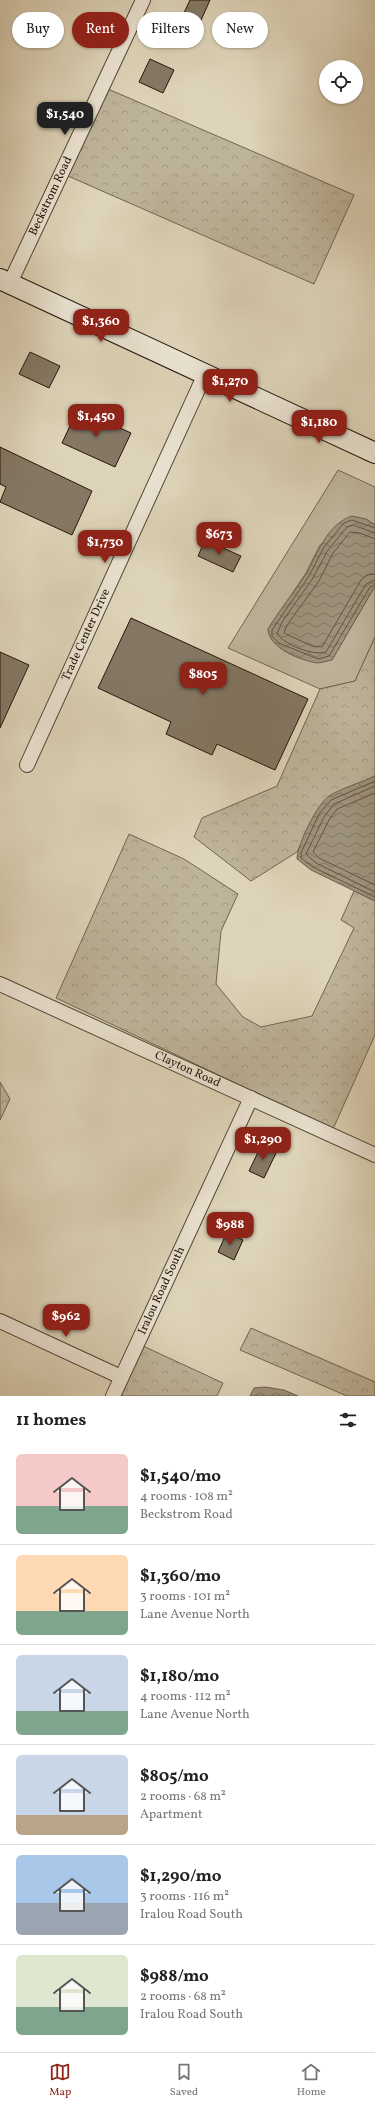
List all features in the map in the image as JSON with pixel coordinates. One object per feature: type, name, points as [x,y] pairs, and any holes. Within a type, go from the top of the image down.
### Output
[{"type":"main road","points":[[5,281],[375,453]]},
{"type":"street","name":"Beckstrom Road","points":[[5,281],[143,0]]},
{"type":"street","name":"Trade Center Drive","points":[[27,764],[205,374]]},
{"type":"street","name":"Clayton Road","points":[[0,984],[375,1155]]},
{"type":"street","name":"Iralou Road South","points":[[113,1396],[251,1098]]},
{"type":"street","points":[[0,1321],[121,1377]]},
{"type":"green space","points":[[108,89],[354,195],[314,284],[68,176]]},
{"type":"green space","points":[[338,470],[375,487],[375,525],[366,519],[320,545],[306,573],[268,629],[272,640],[288,653],[307,660],[332,660],[375,586],[375,637],[355,681],[320,689],[228,648]]},
{"type":"green space","points":[[375,637],[375,776],[328,797],[316,812],[297,852],[251,881],[194,837],[202,818],[277,786],[320,689],[355,681]]},
{"type":"green space","points":[[129,834],[184,859],[238,894],[221,931],[216,984],[243,1017],[261,1027],[312,1016],[354,928],[341,920],[354,891],[375,901],[375,1035],[333,1129],[56,998]]},
{"type":"green space","points":[[0,1082],[10,1099],[0,1120]]},
{"type":"green space","points":[[251,1328],[375,1382],[375,1396],[347,1396],[240,1350]]},
{"type":"green space","points":[[143,1346],[223,1383],[217,1396],[121,1396]]},
{"type":"water","points":[[352,516],[366,519],[375,525],[375,586],[332,660],[317,663],[294,656],[286,652],[274,642],[268,629],[306,574],[324,540],[336,525]]},
{"type":"water","points":[[375,776],[375,901],[311,870],[297,859],[300,844],[308,825],[324,800],[340,790]]},
{"type":"water","points":[[265,1387],[284,1390],[298,1396],[250,1396],[254,1388]]},
{"type":"building","points":[[190,0],[210,0],[204,14],[204,12],[184,12]]},
{"type":"building","points":[[150,59],[174,70],[163,93],[139,82]]},
{"type":"building","points":[[30,352],[60,366],[49,388],[19,374]]},
{"type":"building","points":[[78,409],[131,433],[115,467],[62,443]]},
{"type":"building","points":[[0,447],[92,491],[72,535],[0,502],[6,487],[0,484]]},
{"type":"building","points":[[205,540],[241,556],[233,572],[198,556]]},
{"type":"building","points":[[131,618],[308,699],[275,770],[217,744],[212,755],[166,734],[171,722],[98,688]]},
{"type":"building","points":[[0,652],[29,665],[0,728]]},
{"type":"building","points":[[262,1144],[277,1151],[264,1178],[249,1171]]},
{"type":"building","points":[[227,1232],[243,1240],[234,1260],[218,1252]]}]
